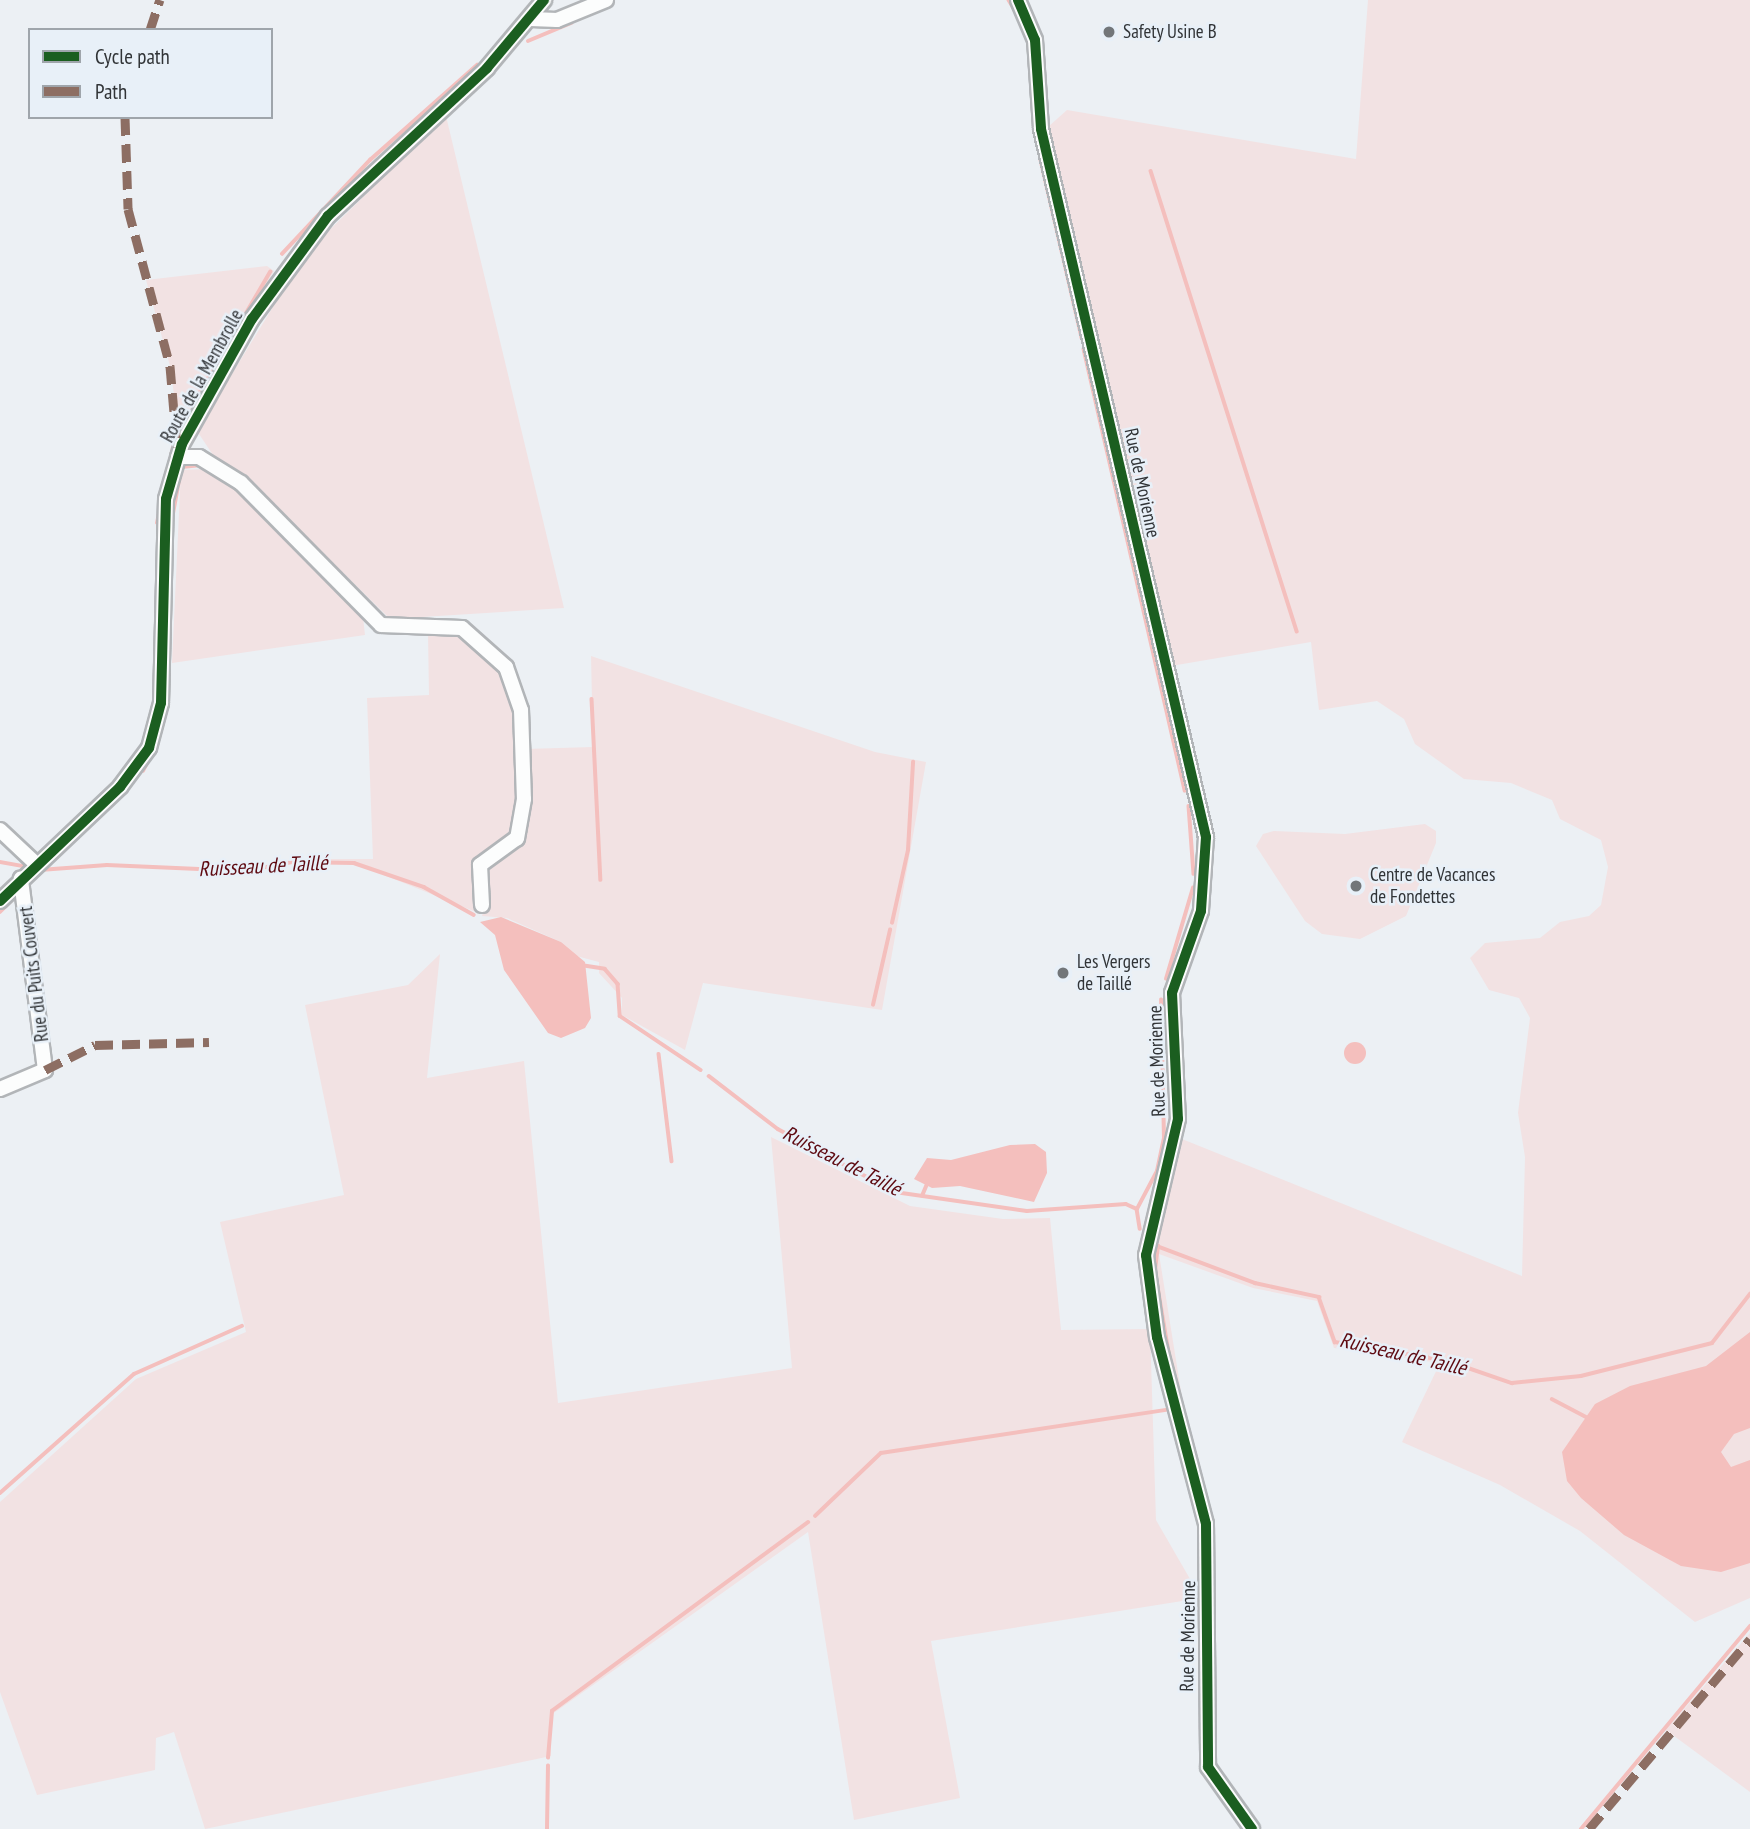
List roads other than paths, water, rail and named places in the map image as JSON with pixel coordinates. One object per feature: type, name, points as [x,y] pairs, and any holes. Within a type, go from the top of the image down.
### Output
[{"type":"street","name":"Route de la Membrolle","points":[[0,901],[30,869],[128,777],[157,724],[166,499],[177,457],[253,319],[302,246],[531,19],[544,0]]},
{"type":"street","points":[[531,19],[557,20],[606,0]]},
{"type":"street","name":"Rue de Morienne","points":[[1018,0],[1035,40],[1041,129],[1206,837],[1201,911],[1172,993],[1178,1119],[1146,1255],[1157,1337],[1206,1524],[1209,1767],[1252,1829]]},
{"type":"street","points":[[177,457],[199,457],[241,483],[381,625],[462,628],[506,667],[521,710],[524,799],[517,838],[480,865],[482,905]]},
{"type":"street","points":[[0,830],[30,869]]},
{"type":"street","name":"Rue du Puits Couvert","points":[[0,1089],[45,1070],[30,869]]},
{"type":"waterway","points":[[1009,0],[1015,10]]},
{"type":"waterway","points":[[528,41],[571,23]]},
{"type":"waterway","points":[[282,254],[370,160],[477,65]]},
{"type":"waterway","points":[[1041,160],[1082,338]]},
{"type":"waterway","points":[[1151,171],[1297,631]]},
{"type":"waterway","points":[[193,404],[270,272]]},
{"type":"waterway","points":[[1084,349],[1185,791]]},
{"type":"waterway","points":[[157,523],[174,442]]},
{"type":"waterway","points":[[182,467],[201,465]]},
{"type":"waterway","points":[[172,519],[180,475]]},
{"type":"waterway","points":[[592,699],[601,880]]},
{"type":"waterway","points":[[158,739],[166,709]]},
{"type":"waterway","points":[[143,771],[149,759]]},
{"type":"waterway","points":[[892,923],[908,850],[913,762]]},
{"type":"waterway","points":[[1189,806],[1194,874]]},
{"type":"waterway","name":"Ruisseau de Taillé","points":[[0,862],[29,867]]},
{"type":"waterway","name":"Ruisseau de Taillé","points":[[40,870],[107,865],[245,871],[293,862],[354,863],[424,887],[474,915]]},
{"type":"waterway","points":[[1166,979],[1193,888]]},
{"type":"waterway","points":[[0,912],[16,896]]},
{"type":"waterway","points":[[873,1005],[890,930]]},
{"type":"waterway","name":"Ruisseau de Taillé","points":[[581,965],[605,969],[618,984],[620,1016],[701,1070]]},
{"type":"waterway","points":[[1137,1209],[1157,1171],[1164,1139],[1161,1000]]},
{"type":"waterway","points":[[659,1054],[672,1161]]},
{"type":"waterway","name":"Ruisseau de Taillé","points":[[709,1076],[778,1129],[895,1192],[1027,1211],[1126,1204],[1137,1209],[1140,1229]]},
{"type":"waterway","points":[[922,1196],[928,1182]]},
{"type":"waterway","name":"Ruisseau de Taillé","points":[[1154,1245],[1255,1283],[1319,1297],[1335,1342],[1448,1361],[1512,1383],[1581,1376],[1712,1343],[1750,1294]]},
{"type":"waterway","points":[[1155,1270],[1158,1246]]},
{"type":"waterway","points":[[1157,1281],[1170,1359]]},
{"type":"waterway","points":[[0,1493],[134,1374],[242,1326]]},
{"type":"waterway","points":[[1552,1399],[1588,1418]]},
{"type":"waterway","points":[[815,1516],[881,1453],[1166,1410]]},
{"type":"waterway","points":[[548,1758],[552,1711],[808,1522]]},
{"type":"waterway","points":[[1581,1829],[1750,1626]]},
{"type":"waterway","points":[[547,1829],[548,1766]]},
{"type":"place","name":"Safety Usine B","points":[[1109,32]]},
{"type":"place","name":"Centre de Vacances de Fondettes","points":[[1356,886]]},
{"type":"place","name":"Les Vergers de Taillé","points":[[1063,973]]}]
